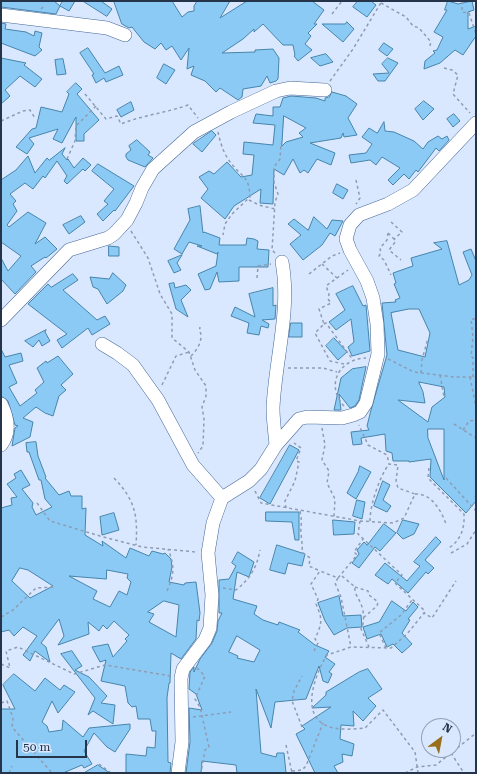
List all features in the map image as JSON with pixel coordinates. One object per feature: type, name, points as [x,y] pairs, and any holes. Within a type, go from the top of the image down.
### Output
[{"type":"street","points":[[1,15],[107,28],[125,35]]},
{"type":"street","points":[[1,320],[69,250],[108,238],[127,220],[153,169],[184,140],[209,123],[276,91],[290,88],[325,90]]},
{"type":"street","points":[[178,773],[182,742],[180,716],[181,678],[183,669],[188,660],[205,640],[210,628],[211,586],[208,553],[213,523],[222,498],[249,480],[261,469],[279,440],[299,419],[342,418],[360,412],[366,403],[378,358],[377,324],[373,298],[367,281],[350,250],[346,239],[354,219],[370,210],[388,204],[413,190],[475,123]]},
{"type":"street","points":[[279,440],[273,409],[284,298],[285,275],[282,262]]},
{"type":"street","points":[[102,344],[133,365],[158,400],[193,464],[222,498]]},
{"type":"street","points":[[1,404],[8,428],[6,439],[1,445]]},
{"type":"path","points":[[332,14],[342,1]]},
{"type":"path","points":[[462,1],[462,12],[469,13],[476,34]]},
{"type":"path","points":[[325,90],[331,78],[353,49],[382,2],[399,12],[413,26],[419,28],[431,42],[429,49]]},
{"type":"path","points":[[444,68],[452,70],[458,75],[453,94],[474,118],[475,123]]},
{"type":"path","points":[[85,94],[90,102],[96,106],[106,119],[117,116],[121,124],[138,117],[167,112],[188,105],[209,123],[230,162],[249,183],[249,200],[232,214],[225,224],[223,235]]},
{"type":"path","points":[[67,159],[76,141],[76,126],[96,106]]},
{"type":"path","points":[[1,121],[23,111],[30,110],[35,118]]},
{"type":"path","points":[[281,143],[280,159],[274,167],[274,182],[278,194],[275,209],[272,250],[282,262]]},
{"type":"path","points":[[355,206],[360,198],[356,180]]},
{"type":"path","points":[[249,200],[259,205],[275,209]]},
{"type":"path","points":[[127,220],[128,227],[148,258],[160,294],[172,314],[172,338],[189,352],[195,370],[205,382],[207,392],[202,407],[204,419],[203,446],[200,453],[196,453],[193,464]]},
{"type":"path","points":[[391,222],[402,232],[394,239]]},
{"type":"path","points":[[391,275],[386,263],[379,256],[381,252],[380,248],[387,240],[388,233],[396,241],[389,250],[401,260]]},
{"type":"path","points":[[308,274],[332,256],[350,250]]},
{"type":"path","points":[[257,278],[258,266],[282,262]]},
{"type":"path","points":[[322,264],[337,278]]},
{"type":"path","points":[[352,360],[332,330],[326,323],[324,324],[319,309],[332,303],[328,299],[330,294],[326,286],[358,264]]},
{"type":"path","points":[[370,521],[371,505],[383,474],[389,464],[388,455],[368,445],[364,432],[353,415],[340,401],[336,390],[337,372],[345,364],[352,360],[378,358],[414,372],[475,377],[473,358],[471,356],[473,336],[471,319],[476,319]]},
{"type":"path","points":[[324,324],[314,333],[330,361],[345,364]]},
{"type":"path","points":[[191,356],[199,346],[201,337],[199,330],[200,327]]},
{"type":"path","points":[[421,373],[422,360],[428,338]]},
{"type":"path","points":[[158,400],[161,386],[174,358],[189,352]]},
{"type":"path","points":[[278,368],[323,368],[337,372]]},
{"type":"path","points":[[440,375],[444,397]]},
{"type":"path","points":[[470,377],[476,407]]},
{"type":"path","points":[[321,418],[325,445],[322,460],[329,470],[327,483],[335,499],[334,517]]},
{"type":"path","points":[[463,430],[469,422],[476,420]]},
{"type":"path","points":[[454,424],[476,438]]},
{"type":"path","points":[[279,440],[301,448],[296,461],[299,462],[295,481],[285,501],[286,508]]},
{"type":"path","points":[[389,464],[398,464],[396,481],[398,488],[415,494],[421,493],[432,501],[442,513],[446,524]]},
{"type":"path","points":[[429,468],[428,478],[464,514],[458,541],[446,549]]},
{"type":"path","points":[[114,478],[131,498],[136,516],[136,546]]},
{"type":"path","points":[[446,478],[476,511]]},
{"type":"path","points":[[249,480],[261,503],[360,521],[393,523],[404,518],[415,494]]},
{"type":"path","points":[[37,503],[50,521],[136,546],[208,553]]},
{"type":"path","points":[[300,510],[304,541],[302,552],[310,558],[309,566],[338,578]]},
{"type":"path","points":[[360,521],[358,534],[402,575],[395,583],[425,611],[424,613],[432,618],[456,581]]},
{"type":"path","points":[[451,553],[467,544],[476,530]]},
{"type":"path","points":[[351,647],[341,597],[335,583],[357,555],[354,552],[363,539]]},
{"type":"path","points":[[167,591],[174,565],[168,549]]},
{"type":"path","points":[[211,586],[236,590],[247,582],[257,565],[260,550]]},
{"type":"path","points":[[314,651],[318,643],[315,639],[322,623],[322,616],[316,604],[318,599],[311,584],[320,571]]},
{"type":"path","points":[[341,575],[355,587],[368,591],[369,595],[378,602],[378,606],[363,618]]},
{"type":"path","points":[[1,617],[13,610],[36,588],[54,587]]},
{"type":"path","points":[[355,587],[354,591],[362,607],[364,624],[361,629],[369,647]]},
{"type":"path","points":[[386,648],[379,633],[401,615],[412,600]]},
{"type":"path","points":[[418,773],[415,752],[383,710],[365,728],[340,729],[323,723],[316,717],[312,706],[312,699],[318,672],[327,655],[351,647],[391,648],[407,634],[424,613]]},
{"type":"path","points":[[1,664],[10,668],[6,651],[18,647],[74,674],[105,665],[181,678]]},
{"type":"path","points":[[188,660],[205,676],[195,699],[200,707],[201,717],[209,746],[205,750],[201,773]]},
{"type":"path","points":[[302,676],[294,691],[292,701],[302,727]]},
{"type":"path","points":[[1,703],[7,701],[13,718],[12,727],[52,773]]},
{"type":"path","points":[[180,716],[201,717],[231,712]]},
{"type":"path","points":[[286,745],[292,772],[302,770],[306,766],[323,723]]},
{"type":"path","points":[[461,745],[476,733]]},
{"type":"path","points":[[405,773],[417,767],[436,765],[445,758]]},
{"type":"path","points":[[454,758],[464,773]]},
{"type":"path","points":[[99,764],[111,773]]},
{"type":"path","points":[[9,773],[12,766]]},
{"type":"building","points":[[1,1],[54,1],[60,6],[56,14],[1,7]]},
{"type":"building","points":[[63,1],[75,1],[69,11],[60,6]]},
{"type":"building","points":[[83,1],[101,1],[112,9],[107,16]]},
{"type":"building","points":[[114,1],[172,1],[182,17],[188,12],[194,11],[194,6],[197,1],[230,1],[220,18],[247,1],[312,1],[324,10],[314,24],[317,24],[308,33],[311,36],[305,44],[312,50],[298,61],[294,56],[293,45],[283,45],[263,24],[254,32],[254,29],[243,39],[222,53],[255,52],[255,50],[273,49],[279,58],[278,79],[270,83],[267,76],[261,86],[243,89],[242,97],[238,100],[220,88],[216,92],[205,81],[191,75],[194,66],[187,69],[189,48],[181,60],[172,46],[166,50],[161,43],[155,49],[144,42],[132,27],[129,28],[122,24]]},
{"type":"building","points":[[358,1],[371,1],[376,5],[367,17],[353,7]]},
{"type":"building","points":[[448,1],[458,4],[472,1],[474,10],[468,12],[468,29],[476,26],[476,36],[463,55],[455,50],[440,63],[424,69],[425,61],[435,53],[433,51],[437,50],[443,37],[434,32],[447,10],[445,10]]},
{"type":"building","points":[[347,22],[354,29],[343,42],[322,24],[345,24]]},
{"type":"building","points":[[1,23],[6,24],[5,29],[26,32],[34,36],[35,31],[42,33],[39,47],[42,50],[35,56],[1,43]]},
{"type":"building","points":[[384,43],[393,49],[387,56],[379,50]]},
{"type":"building","points":[[88,48],[105,73],[119,66],[123,75],[106,82],[104,78],[96,83],[92,75],[94,74],[80,53]]},
{"type":"building","points":[[326,54],[333,62],[320,66],[311,58]]},
{"type":"building","points":[[1,58],[26,63],[24,65],[42,79],[35,87],[20,76],[5,90],[10,96],[1,104]]},
{"type":"building","points":[[388,58],[398,63],[385,81],[378,81],[373,74],[389,73],[382,64]]},
{"type":"building","points":[[63,59],[66,74],[57,75],[55,60]]},
{"type":"building","points":[[164,64],[175,70],[166,84],[157,78]]},
{"type":"building","points":[[76,83],[82,89],[77,94],[99,120],[84,134],[84,141],[76,141],[76,117],[62,143],[53,139],[58,129],[29,138],[34,144],[27,154],[16,147],[32,129],[36,128],[41,107],[62,112],[69,94],[67,92]]},
{"type":"building","points":[[332,92],[346,96],[357,104],[348,118],[357,135],[344,137],[343,133],[341,138],[310,143],[335,153],[331,165],[317,159],[308,173],[304,170],[300,173],[293,159],[284,175],[274,169],[273,204],[260,203],[261,189],[234,206],[225,219],[201,198],[208,189],[199,177],[209,171],[214,174],[227,162],[241,177],[252,175],[254,155],[243,154],[244,142],[273,145],[275,125],[253,123],[256,114],[273,116],[273,107],[280,107],[283,98],[291,96],[316,98],[325,101],[325,98],[329,97]],"holes":[[[284,116],[306,128],[299,133],[303,137],[286,142],[282,146]]]},
{"type":"building","points":[[424,101],[434,109],[423,120],[415,109]]},
{"type":"building","points":[[131,102],[134,110],[121,117],[117,110]]},
{"type":"building","points":[[454,114],[460,121],[453,127],[447,119]]},
{"type":"building","points":[[384,122],[385,131],[394,132],[414,141],[423,149],[428,142],[438,136],[442,139],[447,136],[449,140],[439,151],[436,148],[418,172],[416,170],[409,179],[404,174],[393,185],[388,180],[400,168],[382,157],[376,165],[370,160],[351,163],[349,155],[366,153],[372,144],[362,137],[369,128],[377,133]]},
{"type":"building","points":[[212,131],[216,135],[202,152],[193,144]]},
{"type":"building","points":[[137,140],[150,152],[148,155],[153,158],[145,167],[128,160],[126,157],[126,154],[131,150],[129,146]]},
{"type":"building","points":[[65,148],[62,154],[67,160],[68,159],[74,168],[83,158],[91,165],[85,171],[83,169],[67,184],[64,181],[67,176],[57,161],[45,178],[43,176],[33,189],[25,183],[10,194],[16,201],[13,204],[17,211],[7,225],[9,227],[28,212],[46,223],[35,244],[45,237],[57,249],[46,258],[45,257],[31,266],[36,272],[15,294],[1,279],[1,258],[8,271],[21,256],[1,242],[1,180],[16,170],[28,156],[35,173],[47,158],[49,160]]},
{"type":"building","points":[[98,164],[134,186],[115,211],[114,210],[103,221],[97,214],[108,204],[104,201],[114,189],[92,171]]},
{"type":"building","points":[[337,184],[348,190],[343,199],[333,193]]},
{"type":"building","points":[[200,206],[203,233],[204,232],[220,238],[219,245],[246,245],[247,238],[258,241],[257,249],[269,250],[268,267],[239,267],[239,281],[219,282],[217,272],[210,289],[205,290],[198,274],[216,266],[218,252],[217,254],[197,246],[202,246],[189,242],[182,254],[174,249],[190,220],[188,209]]},
{"type":"building","points":[[81,216],[85,222],[69,234],[63,225]]},
{"type":"building","points":[[314,217],[327,229],[332,220],[343,221],[335,236],[330,233],[322,245],[303,260],[290,244],[301,235],[288,224],[294,219],[308,230]]},
{"type":"building","points":[[447,241],[459,285],[469,280],[472,275],[463,252],[471,249],[476,261],[476,501],[466,513],[430,477],[431,459],[409,462],[393,461],[392,453],[386,451],[385,434],[361,438],[362,444],[353,445],[351,432],[369,430],[367,426],[387,355],[382,303],[396,302],[395,300],[400,298],[394,284],[396,283],[393,273],[413,266],[411,258],[442,249],[434,243]],"holes":[[[409,309],[419,309],[430,333],[425,357],[398,350],[391,313]],[[419,382],[444,387],[445,397],[432,407],[428,422],[398,400],[425,403]],[[428,429],[444,429],[444,480],[428,438]]]},
{"type":"building","points":[[109,246],[119,247],[119,256],[109,256]]},
{"type":"building","points":[[182,255],[177,263],[181,270],[174,273],[168,261]]},
{"type":"building","points":[[113,273],[126,285],[123,291],[107,304],[98,289],[93,287],[90,277],[109,279]]},
{"type":"building","points":[[73,274],[78,280],[63,290],[97,320],[105,316],[110,324],[92,335],[88,328],[62,348],[57,340],[67,334],[28,304],[48,284],[51,287]]},
{"type":"building","points":[[174,283],[175,288],[186,285],[191,290],[181,300],[188,317],[176,309],[169,284]]},
{"type":"building","points":[[353,286],[363,306],[366,305],[370,351],[352,356],[348,347],[354,342],[351,319],[336,330],[329,322],[345,310],[336,294]]},
{"type":"building","points":[[273,288],[273,306],[276,305],[275,319],[262,320],[269,324],[268,328],[261,326],[259,335],[247,333],[249,323],[231,316],[235,307],[255,317],[249,294]]},
{"type":"building","points":[[291,323],[302,323],[302,337],[289,337]]},
{"type":"building","points":[[46,330],[45,332],[50,341],[42,346],[39,340],[33,347],[25,341]]},
{"type":"building","points":[[334,338],[347,352],[338,360],[326,346]]},
{"type":"building","points":[[1,349],[5,357],[21,353],[23,361],[9,365],[17,383],[9,387],[20,406],[37,393],[35,390],[44,382],[37,368],[46,361],[47,363],[58,356],[73,374],[61,385],[66,390],[59,396],[53,416],[36,407],[23,418],[33,422],[30,437],[12,446],[15,428],[18,426],[15,425],[8,401],[1,396]]},
{"type":"building","points":[[366,367],[359,400],[355,406],[350,408],[339,394],[341,410],[334,410],[341,378],[352,369]]},
{"type":"building","points":[[36,442],[38,456],[46,477],[45,478],[59,495],[69,491],[71,496],[82,496],[82,509],[86,508],[85,535],[103,546],[102,541],[126,558],[130,548],[149,556],[152,551],[163,554],[165,553],[171,559],[172,567],[169,582],[184,585],[185,583],[196,582],[200,613],[199,621],[197,620],[196,639],[181,659],[171,653],[170,683],[167,698],[168,762],[171,763],[170,773],[126,773],[126,754],[146,756],[147,747],[155,748],[156,731],[152,731],[150,719],[138,719],[136,706],[132,707],[128,703],[125,686],[101,681],[106,660],[100,662],[92,647],[108,644],[113,657],[127,641],[125,639],[129,635],[114,621],[107,629],[103,625],[99,631],[88,622],[89,634],[58,645],[64,636],[59,619],[41,643],[46,647],[50,662],[35,651],[30,661],[23,655],[37,636],[23,627],[14,636],[9,630],[1,632],[1,508],[12,505],[11,498],[17,497],[7,484],[16,478],[14,474],[21,470],[30,485],[22,489],[33,503],[32,507],[36,515],[52,507],[45,499],[41,480],[39,480],[29,452],[27,452],[26,443]],"holes":[[[20,568],[28,570],[53,586],[30,598],[12,581]],[[107,570],[128,574],[127,578],[131,582],[127,595],[119,591],[110,607],[93,599],[97,591],[69,576],[106,579]],[[164,601],[179,605],[176,637],[149,622],[154,614],[148,612]]]},
{"type":"building","points":[[290,445],[299,450],[270,504],[260,498]]},
{"type":"building","points":[[360,466],[371,472],[356,499],[347,493]]},
{"type":"building","points":[[383,481],[390,485],[383,500],[391,506],[387,512],[374,506]]},
{"type":"building","points":[[357,500],[365,502],[362,519],[353,516]]},
{"type":"building","points":[[266,512],[299,512],[299,540],[295,540],[292,522],[266,521]]},
{"type":"building","points":[[114,513],[119,530],[102,535],[100,517]]},
{"type":"building","points":[[333,520],[355,522],[354,534],[334,535]]},
{"type":"building","points":[[403,520],[419,524],[414,534],[403,539],[397,533]]},
{"type":"building","points":[[384,524],[396,533],[380,551],[375,547],[359,568],[352,563],[359,554],[357,550],[364,542],[367,545]]},
{"type":"building","points":[[436,537],[441,542],[425,560],[434,568],[428,574],[426,572],[408,593],[392,579],[388,584],[375,575],[385,563],[407,581],[420,566],[414,562]]},
{"type":"building","points":[[277,545],[305,554],[302,566],[288,563],[285,574],[270,570]]},
{"type":"building","points":[[238,552],[254,562],[249,577],[237,572],[233,599],[257,606],[254,614],[263,620],[278,625],[279,622],[300,630],[298,632],[315,645],[329,651],[325,657],[335,664],[329,672],[332,674],[328,683],[323,681],[319,666],[306,699],[275,702],[271,728],[256,689],[261,753],[276,757],[277,753],[284,753],[286,773],[237,773],[236,765],[202,761],[201,773],[186,773],[190,742],[189,708],[202,710],[196,694],[189,689],[190,672],[194,667],[194,672],[200,659],[212,643],[217,631],[218,621],[222,613],[219,613],[219,580],[229,579],[236,566],[232,563]],"holes":[[[237,636],[260,650],[254,662],[237,658],[238,656],[229,652]]]},
{"type":"building","points":[[339,596],[343,616],[361,615],[362,627],[347,628],[334,635],[325,621],[318,603]]},
{"type":"building","points":[[392,601],[406,611],[413,602],[418,607],[408,619],[410,620],[402,633],[412,644],[402,653],[393,644],[387,647],[381,634],[367,639],[363,627],[379,622]]},
{"type":"building","points":[[72,651],[82,666],[75,670],[89,677],[107,696],[101,703],[115,705],[113,724],[93,711],[88,715],[95,698],[61,654]]},
{"type":"building","points":[[368,669],[382,689],[368,698],[376,706],[363,721],[353,711],[354,726],[341,725],[340,739],[354,744],[352,756],[342,754],[343,762],[334,766],[338,773],[315,773],[296,734],[305,729],[302,726],[331,707],[312,708],[326,695],[326,692],[359,672]]},
{"type":"building","points":[[14,674],[35,691],[45,678],[60,690],[64,685],[75,692],[58,713],[52,701],[42,722],[47,726],[49,732],[62,730],[63,720],[83,737],[89,728],[130,724],[130,729],[115,752],[107,747],[94,733],[84,751],[92,764],[84,768],[82,765],[63,773],[1,773],[1,709],[15,709],[3,685]]},
{"type":"building","points":[[98,765],[110,773],[84,773]]}]
